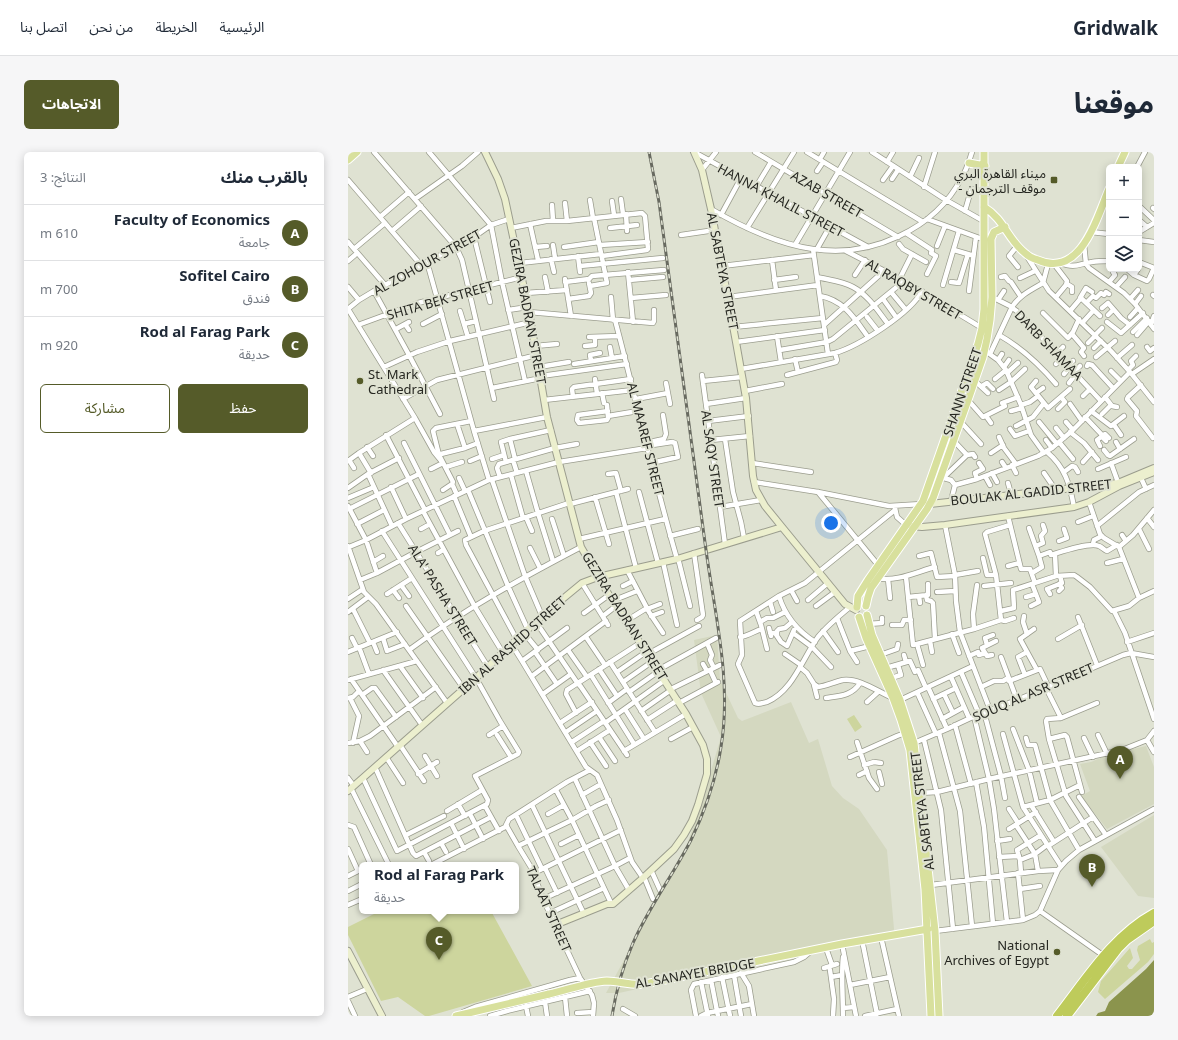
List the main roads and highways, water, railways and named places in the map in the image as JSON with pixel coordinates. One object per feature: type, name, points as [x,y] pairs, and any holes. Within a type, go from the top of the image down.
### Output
[{"type":"highway","points":[[1057,1016],[1104,956],[1123,935],[1154,913]]},
{"type":"highway","points":[[1067,1016],[1118,949],[1127,940],[1154,921]]},
{"type":"main road","points":[[348,160],[357,152]]},
{"type":"main road","name":"SHANN STREET","points":[[855,610],[858,596],[878,565],[930,504],[942,477],[947,447],[982,328],[984,309],[985,240],[984,152]]},
{"type":"main road","points":[[1119,164],[1125,152]]},
{"type":"main road","points":[[969,163],[985,166]]},
{"type":"main road","points":[[984,207],[994,214],[1025,254],[1054,264],[1071,257],[1084,244],[1091,232],[1106,196]]},
{"type":"main road","points":[[985,230],[994,232],[1005,228]]},
{"type":"main road","name":"SHANN STREET","points":[[866,606],[869,593],[910,526],[922,504],[947,447],[953,440],[979,368],[987,352],[995,298],[991,239],[994,232]]},
{"type":"main road","points":[[971,365],[979,368]]},
{"type":"main road","points":[[866,606],[861,604],[855,610],[864,617],[867,615]]},
{"type":"main road","name":"AL SABTEYA STREET","points":[[866,606],[869,610],[867,615],[868,624],[891,678],[910,750],[925,889],[932,930],[939,1016]]},
{"type":"main road","name":"AL SABTEYA STREET","points":[[855,610],[870,646],[897,699],[914,743],[931,885],[932,930],[930,1016]]},
{"type":"main road","name":"AL SANAYEI BRIDGE","points":[[457,1016],[605,981],[632,985],[645,984],[862,940],[932,930]]},
{"type":"railway","points":[[612,1016],[620,979],[633,943],[646,917],[677,866],[701,818],[713,783],[719,759],[724,722],[725,698],[718,624],[706,550],[659,202],[649,152]]},
{"type":"place","name":"ميناء القاهرة البري - موقف الترجمان","points":[[1054,180]]},
{"type":"place","name":"St. Mark Cathedral","points":[[360,381]]},
{"type":"place","name":"Faculty of Economics","points":[[1120,779]]},
{"type":"place","name":"Sofitel Cairo","points":[[1092,887]]},
{"type":"place","name":"National Archives of Egypt","points":[[1057,952]]},
{"type":"place","name":"Rod al Farag Park","points":[[439,960]]}]
